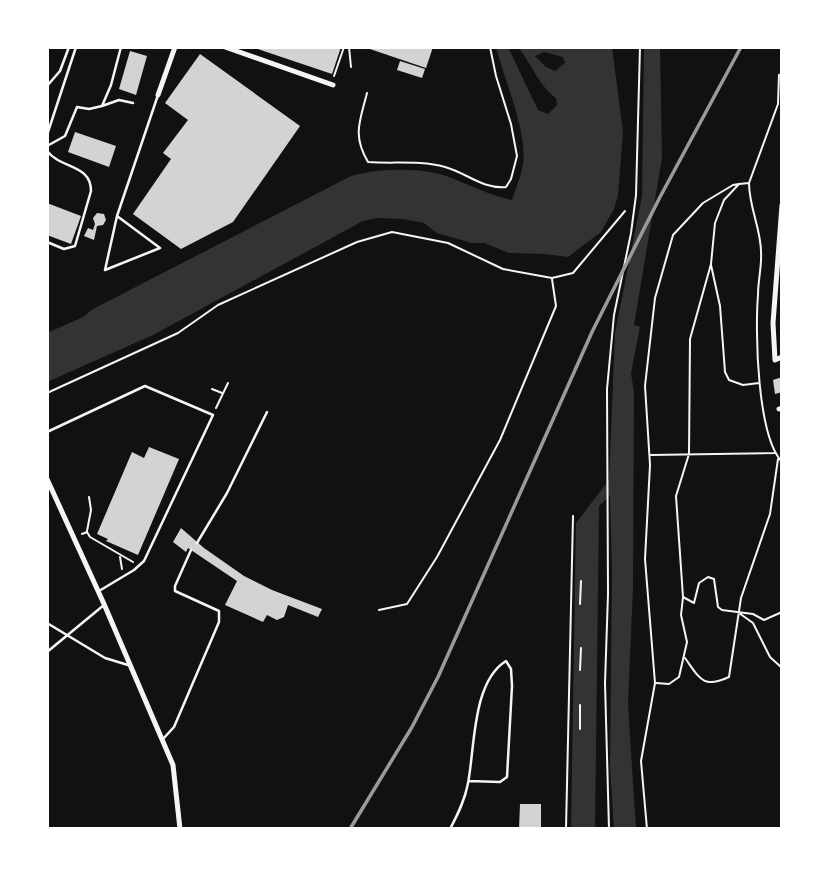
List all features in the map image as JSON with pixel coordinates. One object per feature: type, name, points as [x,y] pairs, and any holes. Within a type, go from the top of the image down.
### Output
[{"type":"street","points":[[158,95],[175,47]]},
{"type":"street","points":[[225,47],[333,85]]},
{"type":"street","points":[[782,205],[773,323],[775,360],[782,357]]},
{"type":"street","points":[[47,479],[99,591],[173,765],[180,829]]},
{"type":"lane","points":[[48,86],[60,71],[69,47]]},
{"type":"lane","points":[[47,135],[76,47]]},
{"type":"lane","points":[[102,106],[111,85],[121,47]]},
{"type":"lane","points":[[117,216],[160,248],[105,271],[117,216],[158,95]]},
{"type":"lane","points":[[47,146],[65,136],[77,107],[89,109],[119,100],[133,103]]},
{"type":"lane","points":[[47,152],[53,159],[85,172],[91,183],[75,246],[64,249],[47,242]]},
{"type":"lane","points":[[47,432],[145,386],[213,415],[144,561],[99,591]]},
{"type":"lane","points":[[197,542],[222,503],[267,412]]},
{"type":"lane","points":[[163,739],[174,727],[219,622],[219,611],[176,591],[175,586],[191,550]]},
{"type":"lane","points":[[47,652],[104,604]]},
{"type":"lane","points":[[47,623],[105,658],[131,666]]},
{"type":"lane","points":[[450,829],[463,804],[469,781],[475,721],[484,690],[498,668],[506,661],[511,669],[512,686],[507,777],[500,782],[469,781]]},
{"type":"path","points":[[335,73],[344,47]]},
{"type":"path","points":[[349,47],[351,67]]},
{"type":"path","points":[[367,93],[358,128],[359,147],[368,162],[418,163],[445,167],[493,188],[506,187],[517,156],[512,124],[496,76],[490,47]]},
{"type":"path","points":[[609,829],[605,683],[608,594],[607,390],[614,315],[636,195],[640,47]]},
{"type":"path","points":[[782,74],[779,75],[778,104],[749,183],[749,197],[761,251],[757,297],[760,383],[770,437],[782,463]]},
{"type":"path","points":[[647,829],[641,761],[655,683],[645,559],[649,455],[645,386],[655,298],[673,235],[703,204],[733,185],[749,183]]},
{"type":"path","points":[[655,683],[669,684],[679,677],[685,658],[687,642],[681,615],[683,597],[676,496],[689,454],[691,339],[711,264],[715,223],[724,200],[739,184]]},
{"type":"path","points":[[47,393],[178,333],[218,305],[357,242],[392,232],[448,243],[503,270],[552,278],[573,273],[625,211]]},
{"type":"path","points":[[711,264],[720,306],[725,372],[729,380],[743,385],[760,383]]},
{"type":"path","points":[[379,610],[407,604],[437,557],[500,440],[556,306],[552,278]]},
{"type":"path","points":[[213,415],[228,383]]},
{"type":"path","points":[[212,389],[223,394]]},
{"type":"path","points":[[649,455],[776,453]]},
{"type":"path","points":[[685,658],[698,677],[707,684],[714,684],[729,677],[738,612],[770,514],[778,459]]},
{"type":"path","points":[[87,532],[91,510],[89,497]]},
{"type":"path","points":[[566,829],[573,516]]},
{"type":"path","points":[[87,532],[120,556],[139,565]]},
{"type":"path","points":[[74,537],[87,532]]},
{"type":"path","points":[[120,556],[122,577]]},
{"type":"path","points":[[683,597],[694,603],[699,583],[708,577],[714,579],[718,607],[722,610],[753,614],[764,620],[782,612]]},
{"type":"path","points":[[580,604],[582,581]]},
{"type":"path","points":[[572,593],[581,592]]},
{"type":"path","points":[[738,612],[753,623],[770,657],[782,668]]},
{"type":"path","points":[[580,670],[581,648]]},
{"type":"path","points":[[571,660],[580,659]]},
{"type":"path","points":[[580,705],[580,729]]},
{"type":"shaded area","points":[[496,47],[508,47],[538,110],[548,114],[557,105],[556,98],[540,81],[518,47],[612,47],[623,132],[618,195],[614,209],[601,232],[568,257],[509,253],[484,243],[472,243],[437,233],[424,223],[403,219],[377,218],[363,221],[153,335],[47,382],[47,333],[83,317],[93,309],[349,177],[384,170],[424,171],[446,176],[512,200],[524,152],[519,122]],"holes":[[[544,52],[563,57],[565,63],[555,71],[546,67],[535,56]]]},
{"type":"shaded area","points":[[644,47],[660,47],[662,158],[634,325],[640,327],[631,373],[634,393],[633,588],[628,704],[636,829],[614,829],[610,768],[610,496],[599,506],[595,829],[571,829],[576,523],[609,480],[615,333],[642,196]]},
{"type":"building","points":[[252,47],[341,47],[332,74]]},
{"type":"building","points":[[364,47],[433,47],[426,68]]},
{"type":"building","points":[[130,51],[147,56],[136,95],[119,89]]},
{"type":"building","points":[[200,54],[300,126],[233,222],[181,249],[133,214],[171,159],[163,153],[188,120],[165,103]]},
{"type":"building","points":[[400,61],[425,69],[422,78],[397,70]]},
{"type":"building","points":[[75,132],[116,146],[109,167],[68,152]]},
{"type":"building","points":[[47,203],[81,216],[71,244],[47,235]]},
{"type":"building","points":[[97,213],[104,214],[106,220],[103,225],[97,226],[94,240],[84,236],[88,228],[93,230],[93,218]]},
{"type":"building","points":[[782,377],[782,392],[775,394],[773,380]]},
{"type":"building","points":[[149,447],[179,459],[138,555],[106,541],[108,539],[97,534],[132,452],[144,458]]},
{"type":"building","points":[[181,528],[244,576],[322,609],[318,617],[288,605],[284,617],[277,620],[267,615],[263,622],[225,605],[237,581],[188,548],[186,552],[173,542]]},
{"type":"building","points":[[520,804],[541,804],[541,829],[519,829]]},
{"type":"railway","points":[[350,829],[412,727],[438,677],[592,332],[660,197],[741,47]]}]
